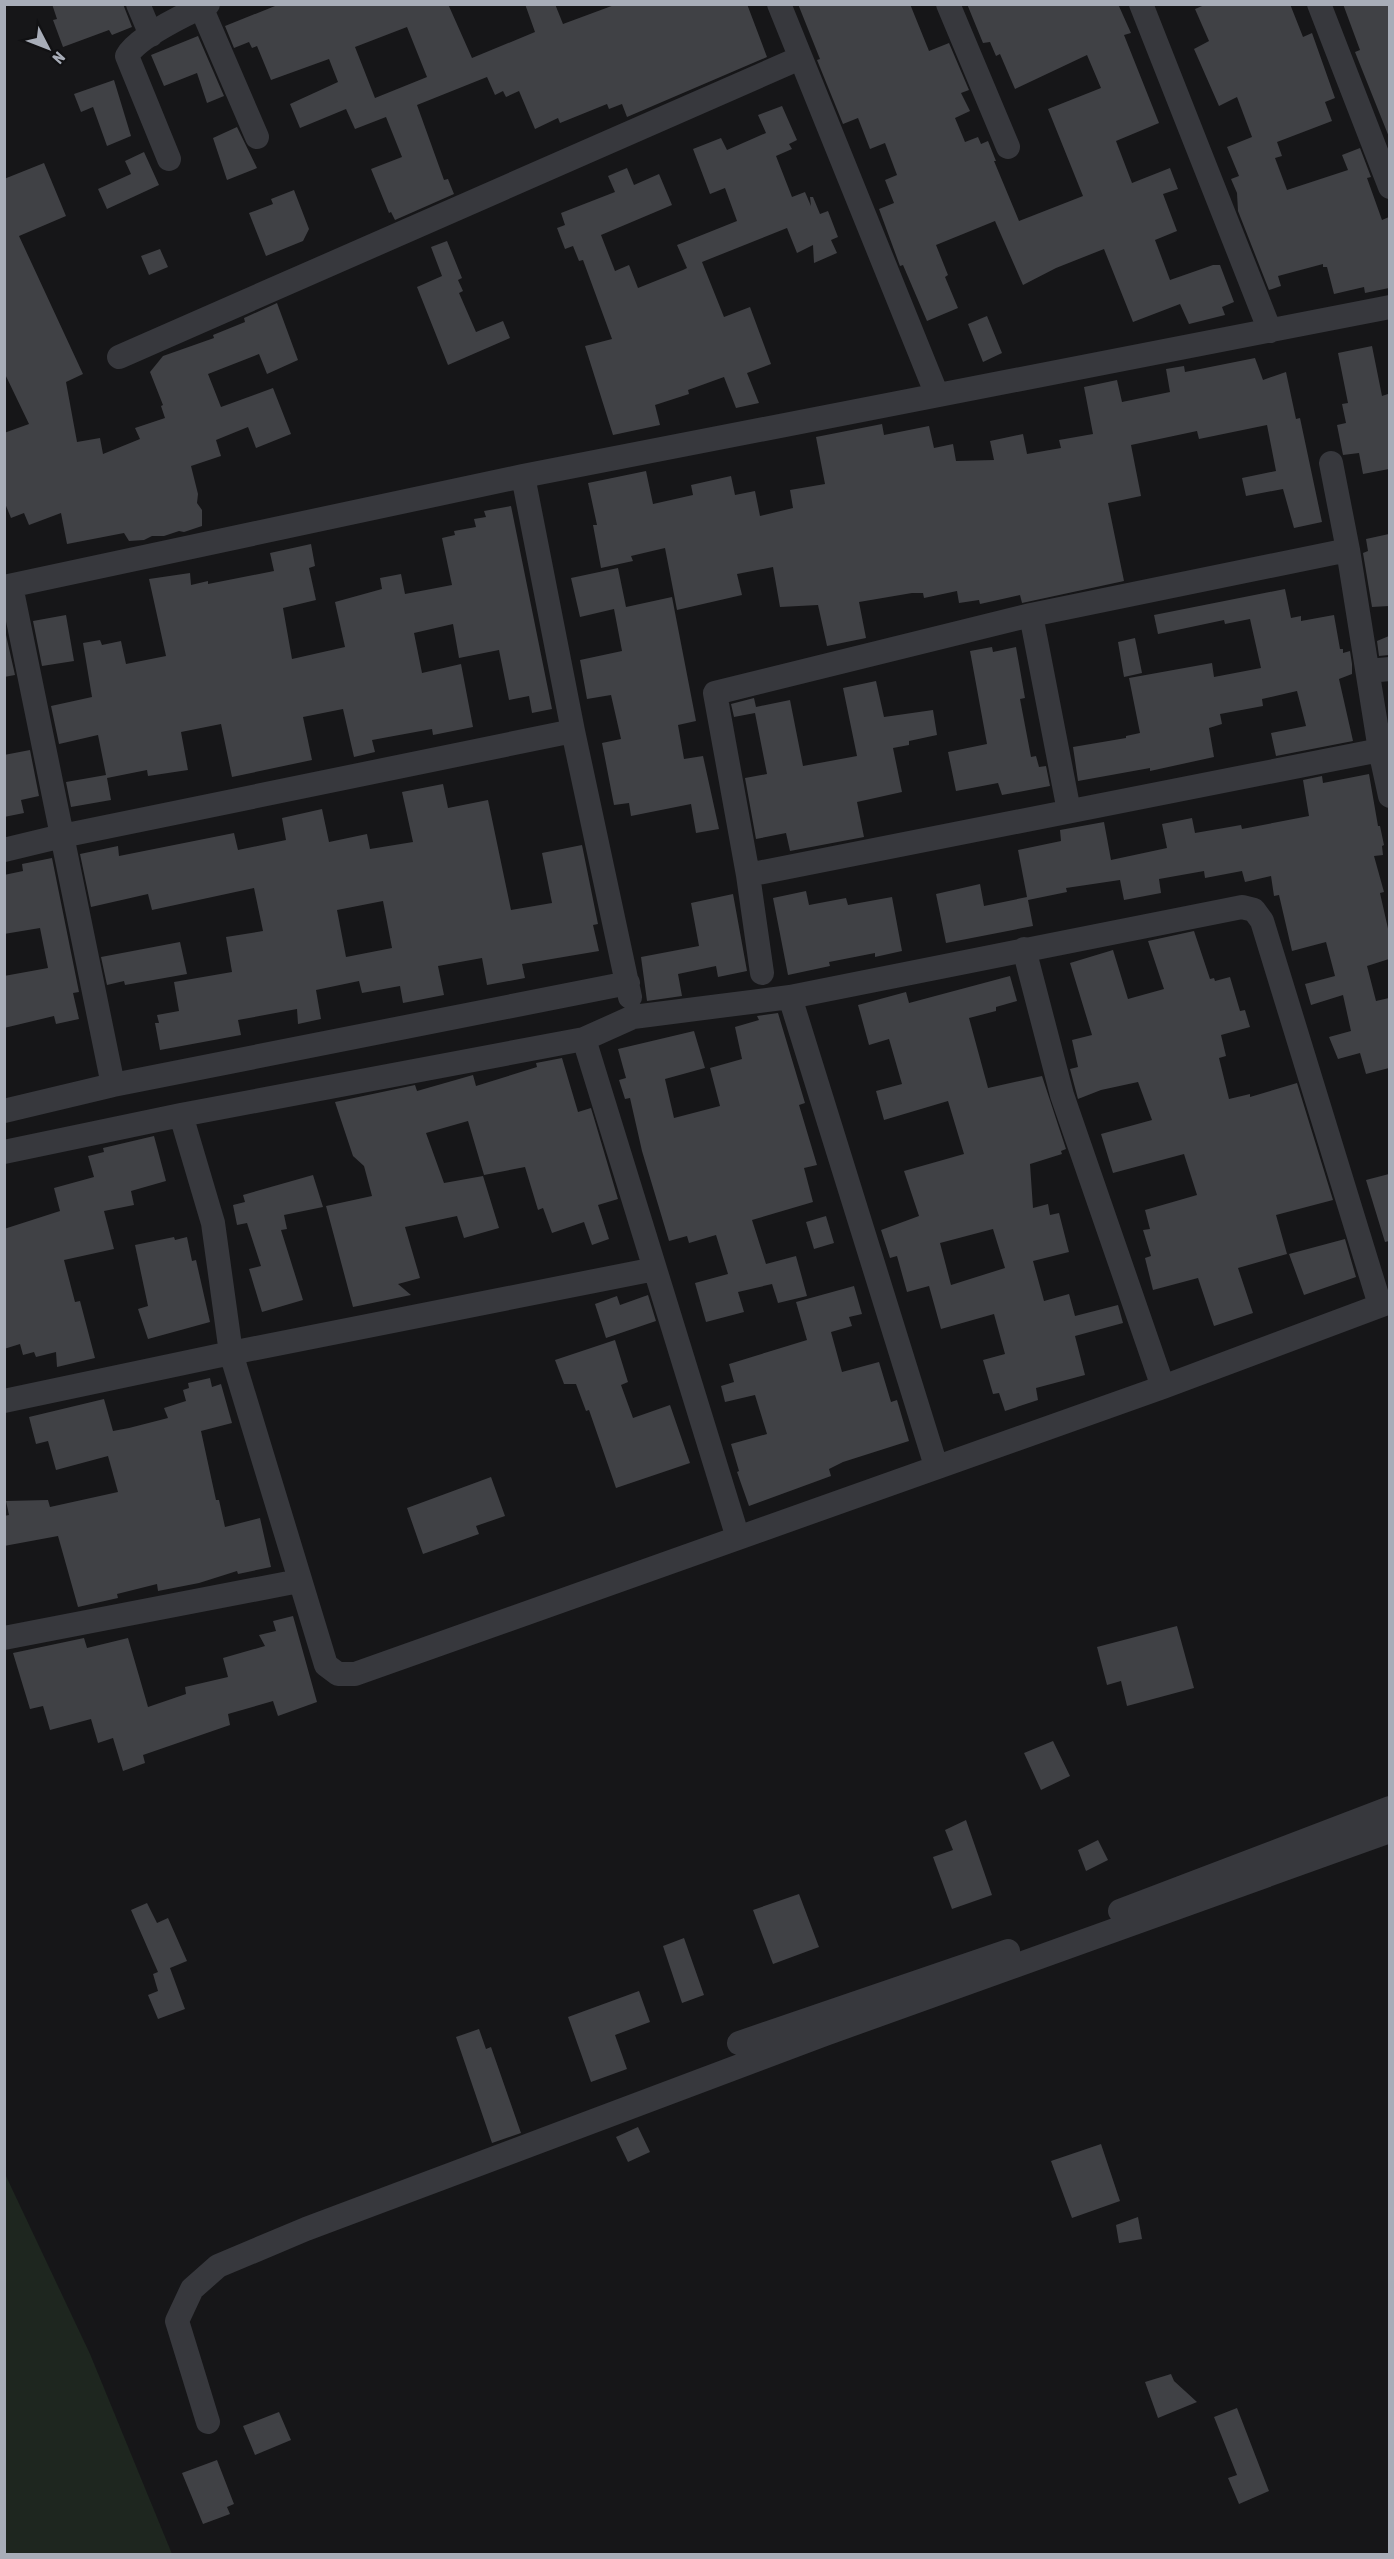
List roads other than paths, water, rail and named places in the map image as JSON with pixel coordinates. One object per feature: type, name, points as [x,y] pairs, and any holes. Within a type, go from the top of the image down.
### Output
[{"type":"street","points":[[138,4],[151,35]]},
{"type":"street","points":[[779,4],[937,396]]},
{"type":"street","points":[[948,4],[1008,147]]},
{"type":"street","points":[[1141,4],[1270,331]]},
{"type":"street","points":[[1319,4],[1389,187]]},
{"type":"street","points":[[169,159],[127,56],[131,48],[151,35],[204,6],[257,137]]},
{"type":"street","points":[[119,357],[801,58]]},
{"type":"street","points":[[112,1086],[62,836],[8,587],[523,476],[1389,308]]},
{"type":"street","points":[[1331,463],[1348,550],[1379,670],[1380,750],[1389,796]]},
{"type":"street","points":[[523,476],[573,731],[628,983],[633,1017]]},
{"type":"street","points":[[762,973],[748,875],[715,693],[1031,615],[1348,550]]},
{"type":"street","points":[[1031,615],[1069,811]]},
{"type":"street","points":[[4,850],[62,836],[573,731]]},
{"type":"street","points":[[748,875],[1380,750]]},
{"type":"street","points":[[4,1152],[181,1115],[584,1039],[633,1017],[790,997],[1242,907],[1254,910],[1262,921],[1385,1303],[1163,1387],[355,1674],[338,1674],[326,1665],[231,1353],[213,1223],[181,1115]]},
{"type":"street","points":[[1024,949],[1062,1095],[1163,1387]]},
{"type":"street","points":[[4,1111],[112,1086],[628,983]]},
{"type":"street","points":[[790,997],[936,1466]]},
{"type":"street","points":[[584,1039],[738,1538]]},
{"type":"street","points":[[4,1401],[231,1353],[655,1269]]},
{"type":"street","points":[[4,1638],[299,1581]]},
{"type":"street","points":[[740,2043],[1089,1923],[1389,1808]]},
{"type":"street","points":[[208,2422],[177,2320],[192,2289],[218,2266],[306,2229],[825,2034],[1389,1832]]}]
